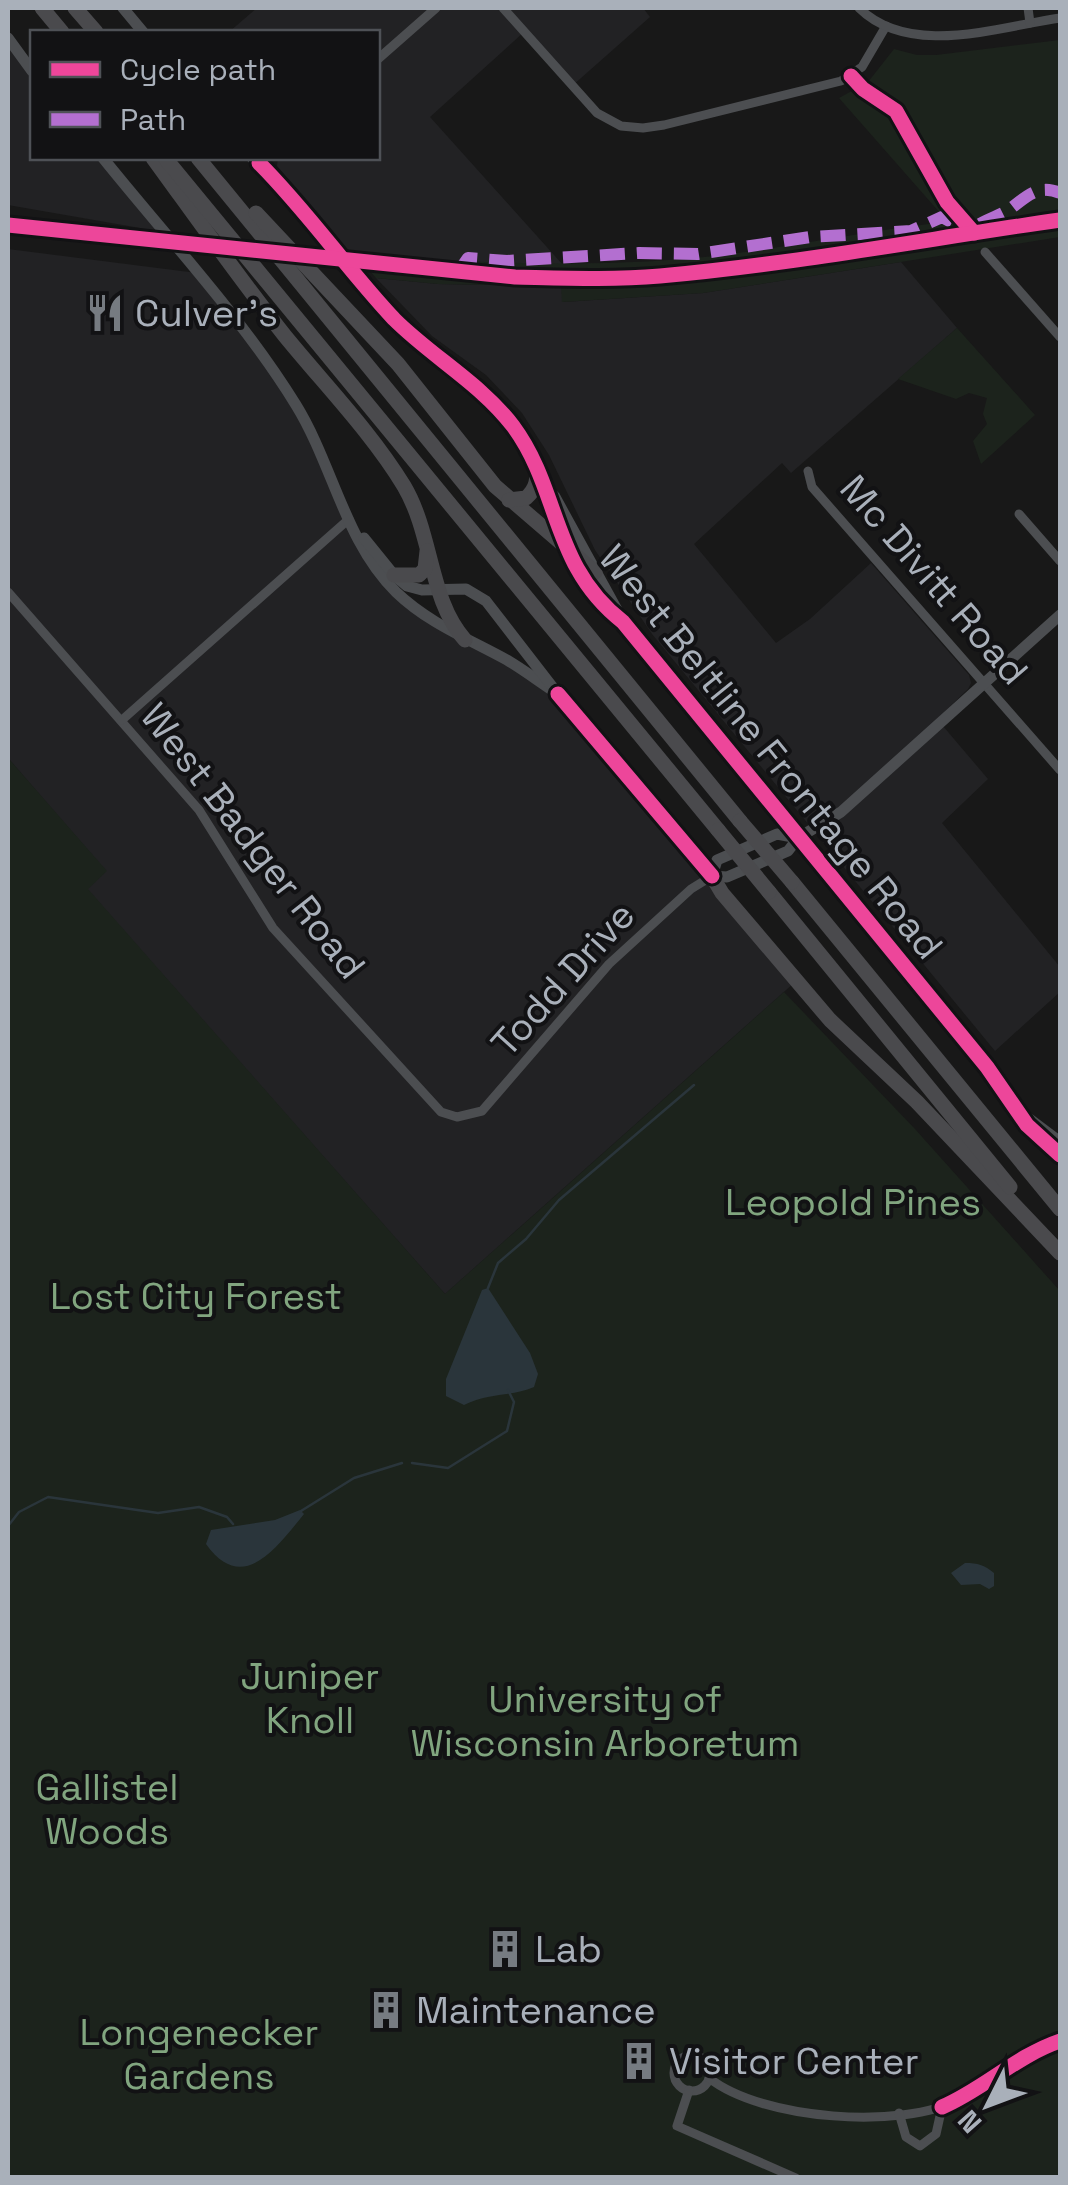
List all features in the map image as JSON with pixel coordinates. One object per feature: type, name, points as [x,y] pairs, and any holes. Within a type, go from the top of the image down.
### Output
[{"type":"highway","points":[[42,8],[60,30]]},
{"type":"highway","points":[[75,8],[94,30]]},
{"type":"highway","points":[[154,160],[273,319],[392,468],[414,505],[426,537],[447,617],[466,640]]},
{"type":"highway","points":[[168,160],[1060,1251]]},
{"type":"highway","points":[[203,160],[374,337],[481,471],[509,500],[595,572]]},
{"type":"highway","points":[[203,160],[1060,1210]]},
{"type":"highway","points":[[509,500],[526,498],[534,490],[538,478],[536,464]]},
{"type":"highway","points":[[394,575],[411,578],[425,569],[426,537]]},
{"type":"highway","points":[[712,876],[816,1006],[917,1102],[1060,1251]]},
{"type":"street","points":[[122,8],[141,30]]},
{"type":"street","points":[[380,57],[436,8]]},
{"type":"street","points":[[504,8],[597,114],[632,128],[664,125],[841,81],[862,68],[886,26]]},
{"type":"street","points":[[859,8],[886,26],[910,35],[944,35],[1060,18]]},
{"type":"street","points":[[1028,8],[1030,23]]},
{"type":"street","points":[[8,38],[30,68]]},
{"type":"street","points":[[106,160],[272,365],[316,442],[364,551],[396,592],[414,608],[558,694]]},
{"type":"street","name":"West Beltline Frontage Road","points":[[259,160],[396,320],[497,407],[514,428],[623,622]]},
{"type":"street","points":[[985,252],[1060,337]]},
{"type":"street","name":"Mc Divitt Road","points":[[808,472],[812,487],[1060,770]]},
{"type":"street","name":"West Beltline Frontage Road","points":[[547,489],[547,500],[564,545],[595,594],[623,622],[1027,1125],[1060,1154]]},
{"type":"street","points":[[1019,514],[1060,561]]},
{"type":"street","points":[[349,519],[407,586],[466,589],[486,601],[558,694],[712,876]]},
{"type":"street","points":[[122,720],[349,519]]},
{"type":"street","name":"West Badger Road","points":[[8,592],[199,810],[273,928],[430,1103],[457,1117]]},
{"type":"street","name":"Todd Drive","points":[[457,1117],[472,1116],[492,1103],[609,964],[691,889],[712,876],[727,877],[788,851],[798,838],[842,812],[1060,615]]},
{"type":"street","name":"Todd Drive","points":[[712,876],[718,860],[777,834],[798,838]]},
{"type":"street","name":"West Beltline Frontage Road","points":[[1021,1113],[1060,1142]]},
{"type":"street","points":[[709,2078],[740,2096],[778,2109],[827,2115],[899,2114],[942,2107],[976,2090],[1021,2057],[1060,2040]]},
{"type":"street","points":[[692,2055],[702,2058],[709,2078],[704,2086],[689,2090],[676,2080],[675,2068],[681,2059],[692,2055]]},
{"type":"street","points":[[689,2090],[677,2126],[796,2178]]},
{"type":"street","points":[[899,2114],[906,2137],[920,2146],[936,2134],[942,2107]]},
{"type":"shaded area","points":[[257,8],[643,8],[650,17],[572,86],[524,32],[430,117],[563,265],[352,257],[277,166],[278,160],[380,160],[380,30],[231,30]]},
{"type":"shaded area","points":[[8,38],[30,68],[30,160],[105,160],[163,232],[8,205]]},
{"type":"shaded area","points":[[8,249],[197,273],[271,365],[349,519],[396,592],[558,694],[795,982],[445,1294],[87,889],[106,871],[8,758]]},
{"type":"shaded area","points":[[901,262],[957,328],[791,473],[782,463],[694,544],[776,643],[810,619],[871,563],[969,675],[968,689],[937,719],[988,779],[942,823],[1060,967],[1060,992],[995,1051],[652,634],[595,550],[549,455],[522,413],[486,375],[432,336],[376,278],[438,284],[562,286],[563,302],[703,293]]},
{"type":"shaded area","points":[[488,1288],[530,1353],[538,1374],[534,1387],[464,1405],[446,1396],[446,1379],[482,1290]]},
{"type":"shaded area","points":[[300,1510],[304,1514],[271,1552],[246,1566],[233,1566],[220,1559],[206,1544],[211,1530],[275,1520]]},
{"type":"shaded area","points":[[965,1563],[981,1565],[994,1573],[994,1586],[989,1589],[980,1584],[961,1585],[951,1573]]},
{"type":"green space","points":[[1060,40],[1060,237],[703,293],[562,302],[561,286],[438,284],[376,278],[358,257],[637,262],[730,254],[948,222],[839,98],[868,82],[894,49],[936,55]]},
{"type":"green space","points":[[957,328],[1035,415],[981,464],[973,441],[987,424],[983,414],[987,398],[969,393],[956,399],[898,379]]},
{"type":"green space","name":"University of Wisconsin Arboretum","points":[[8,758],[107,871],[88,889],[445,1294],[784,992],[915,1129],[1060,1291],[1060,2177],[8,2177]]},
{"type":"waterway","points":[[488,1288],[498,1263],[526,1239],[559,1200],[694,1085]]},
{"type":"waterway","points":[[412,1463],[448,1468],[507,1431],[514,1402],[508,1390]]},
{"type":"waterway","points":[[301,1511],[354,1478],[402,1463]]},
{"type":"waterway","points":[[8,1526],[19,1512],[48,1497],[158,1513],[199,1507],[227,1517],[233,1524]]},
{"type":"marked path","points":[[980,224],[1033,193],[1060,193]]},
{"type":"marked path","points":[[459,271],[468,258],[507,261],[639,253],[698,254],[810,237],[911,231],[942,217],[955,224],[963,222]]},
{"type":"cycle path","points":[[851,76],[896,111],[947,202],[974,233]]},
{"type":"cycle path","points":[[259,163],[394,319],[486,396],[513,426],[529,451],[582,577],[987,1067],[1027,1125],[1060,1155]]},
{"type":"cycle path","points":[[8,225],[515,277],[606,278],[760,265],[1060,220]]},
{"type":"cycle path","points":[[558,694],[712,876]]},
{"type":"cycle path","points":[[942,2107],[1060,2041]]},
{"type":"place","name":"Culver's","points":[[105,313]]},
{"type":"place","name":"Lab","points":[[505,1949]]},
{"type":"place","name":"Maintenance","points":[[386,2010]]},
{"type":"place","name":"Visitor Center","points":[[639,2061]]},
{"type":"park label","name":"Leopold Pines","points":[[853,1202]]},
{"type":"park label","name":"Lost City Forest","points":[[196,1296]]},
{"type":"park label","name":"Juniper Knoll","points":[[310,1698]]},
{"type":"park label","name":"Gallistel Woods","points":[[107,1809]]},
{"type":"park label","name":"Longenecker Gardens","points":[[199,2054]]}]
